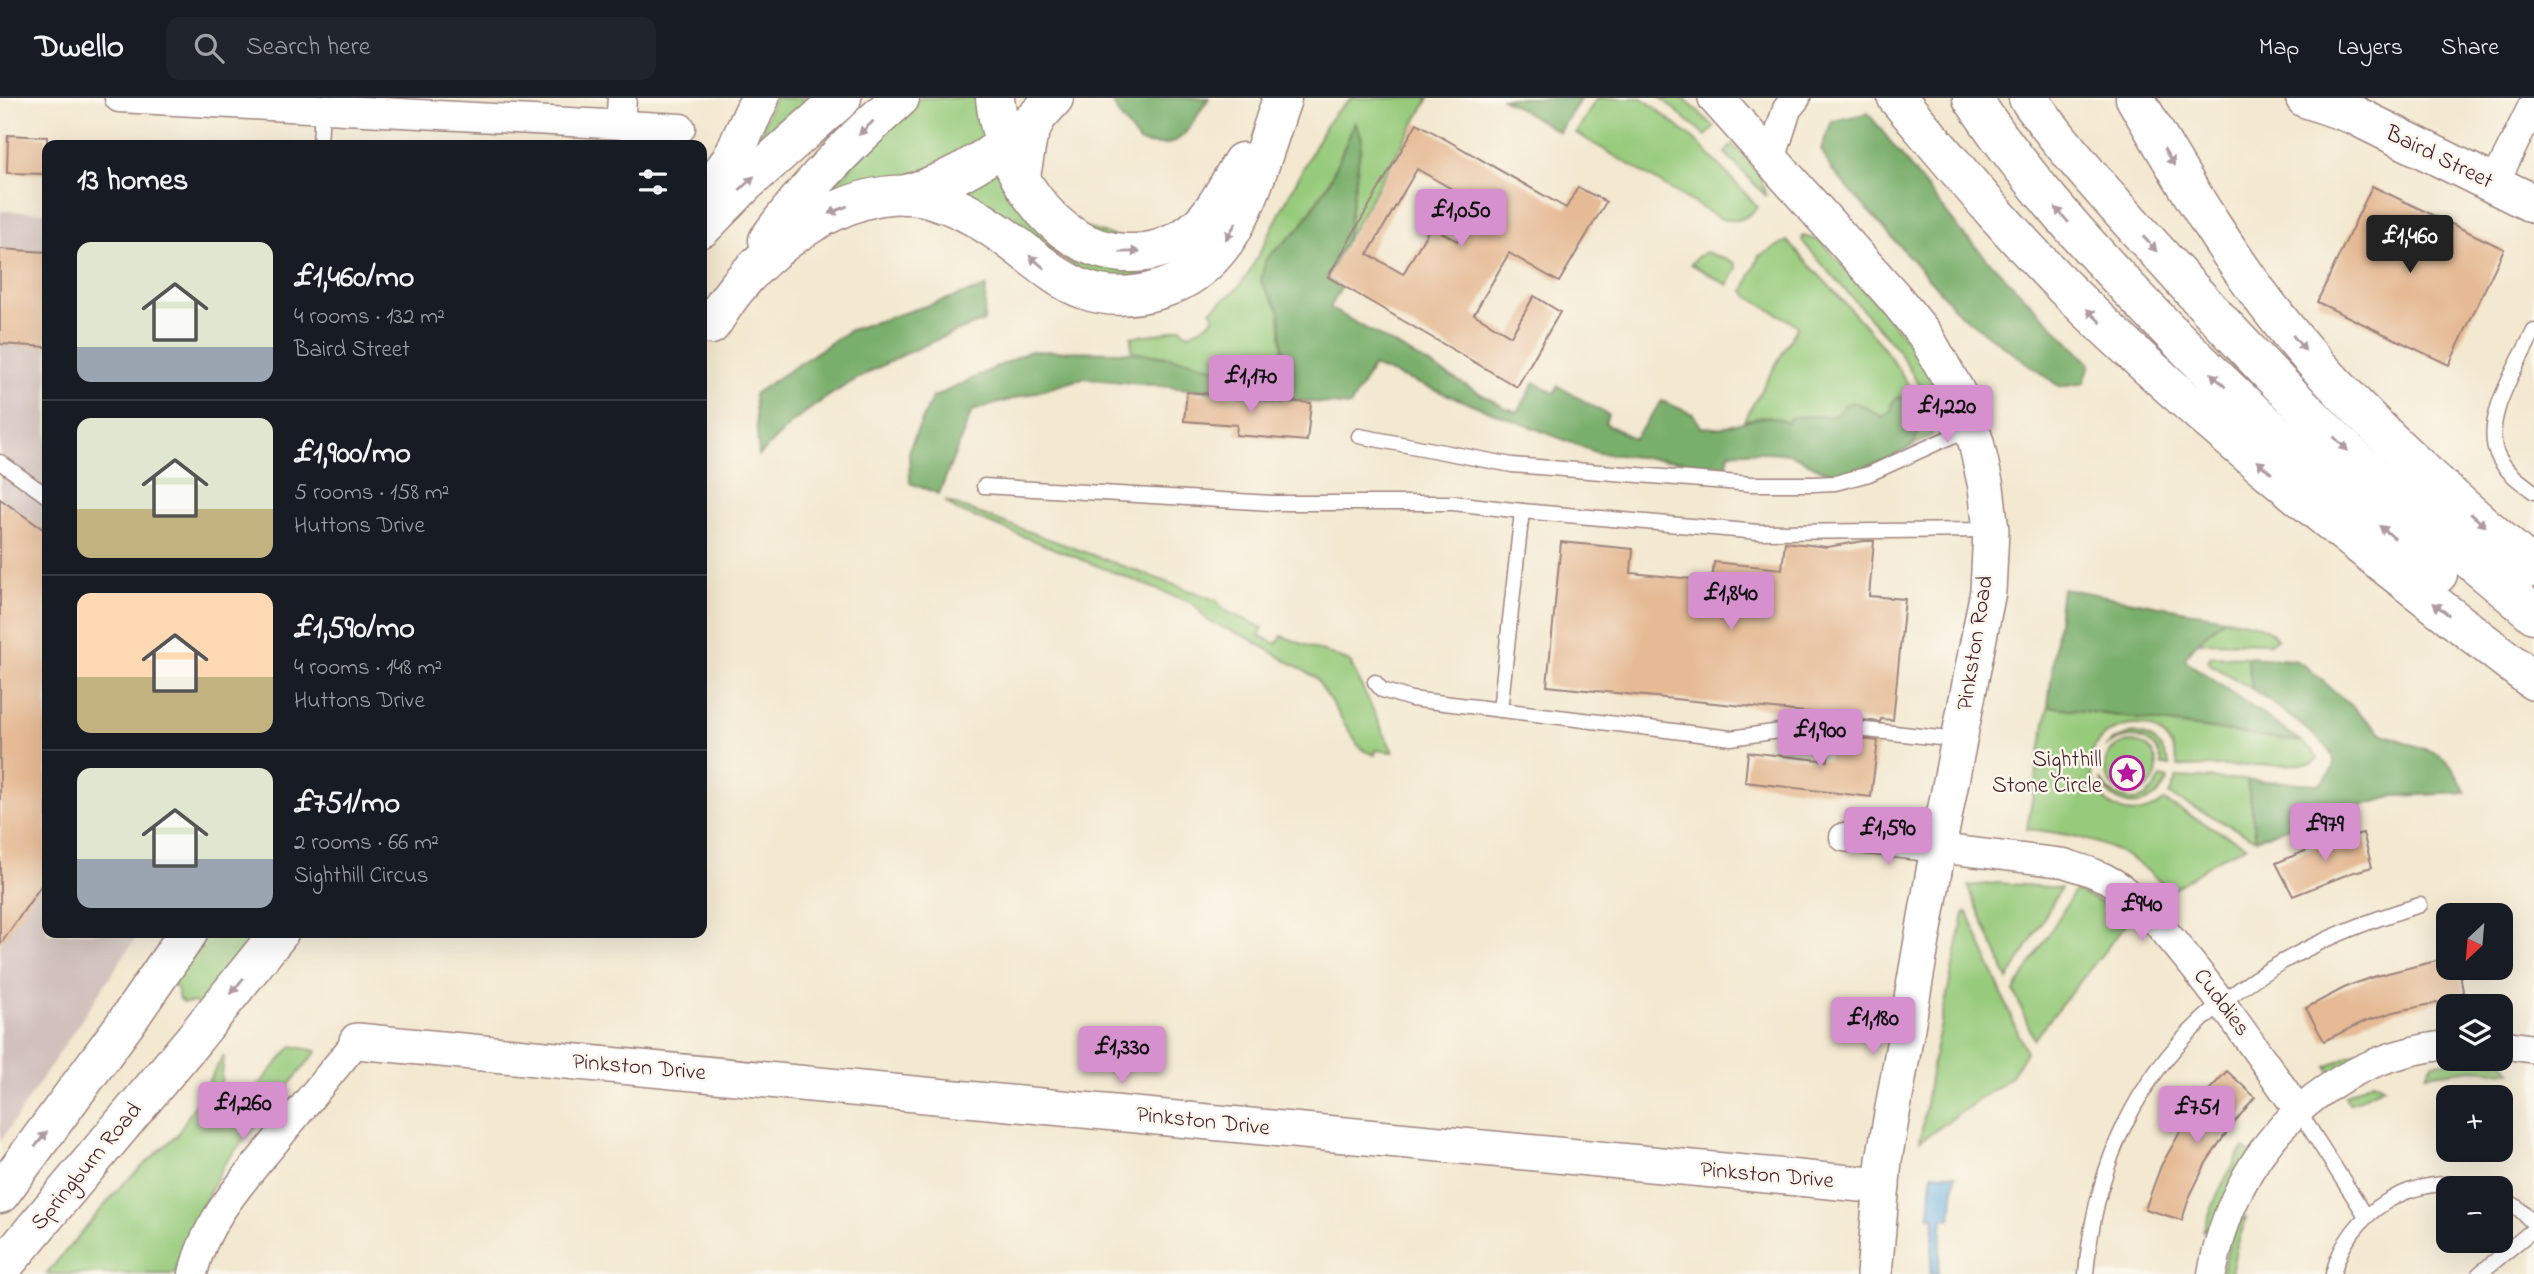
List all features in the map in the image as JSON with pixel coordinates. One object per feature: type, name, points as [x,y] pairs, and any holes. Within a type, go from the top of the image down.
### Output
[{"type":"main road","points":[[707,191],[731,160],[760,98]]},
{"type":"main road","points":[[707,223],[746,183],[842,98]]},
{"type":"main road","points":[[707,331],[751,264],[794,206],[851,143],[900,98]]},
{"type":"main road","points":[[995,98],[1012,160],[1045,214],[1077,240],[1095,248],[1135,253],[1171,245],[1201,225],[1283,99]]},
{"type":"main road","points":[[1900,98],[1927,134],[2017,237],[2127,349],[2310,506],[2534,681]]},
{"type":"main road","points":[[1972,98],[2043,193],[2091,249],[2186,350],[2332,486],[2534,654]]},
{"type":"main road","points":[[2028,98],[2122,213],[2273,377],[2351,454],[2534,614]]},
{"type":"main road","points":[[2134,98],[2214,227],[2261,296],[2302,348],[2416,465],[2534,568]]},
{"type":"main road","name":"Baird Street","points":[[2305,98],[2354,116],[2534,204]]},
{"type":"main road","points":[[904,195],[931,199],[972,216],[1017,246],[1050,273],[1091,293],[1111,297],[1148,293],[1170,287],[1191,276],[1224,242],[1238,220],[1283,99]]},
{"type":"main road","points":[[707,331],[735,289],[755,268],[823,216],[856,202],[904,195],[1012,160],[1045,109]]},
{"type":"main road","points":[[0,1194],[113,1041],[185,938]]},
{"type":"main road","name":"Springburn Road","points":[[0,1270],[186,1049],[275,938]]},
{"type":"street","points":[[119,98],[322,108],[621,111],[681,128]]},
{"type":"street","name":"Pinkston Road","points":[[1716,98],[1925,335],[1950,376],[1971,427],[1986,487],[1991,530],[1988,591],[1938,848],[1884,1160],[1874,1274]]},
{"type":"street","points":[[1770,160],[1787,109],[1796,98]]},
{"type":"street","points":[[2494,184],[2534,103]]},
{"type":"street","name":"Cuddies","points":[[1844,836],[2064,863],[2091,871],[2114,884],[2144,908],[2223,1002],[2298,1110]]},
{"type":"street","points":[[193,1274],[200,1247],[240,1184],[357,1041]]},
{"type":"street","name":"Pinkston Drive","points":[[357,1041],[1882,1186]]},
{"type":"street","points":[[2513,1046],[2534,1049]]},
{"type":"street","points":[[2212,1274],[2225,1225],[2249,1172],[2272,1138],[2298,1110],[2332,1084],[2363,1067],[2409,1052],[2436,1047]]},
{"type":"lane","points":[[320,140],[322,108]]},
{"type":"lane","points":[[2534,331],[2494,414],[2492,440],[2498,458],[2512,475],[2534,492]]},
{"type":"lane","points":[[1359,436],[1512,465],[1779,485],[1835,483],[1869,474],[1971,427]]},
{"type":"lane","points":[[0,462],[42,492]]},
{"type":"lane","points":[[984,486],[1272,503],[1453,503],[1758,533],[1991,530]]},
{"type":"lane","points":[[1500,710],[1522,511]]},
{"type":"lane","points":[[1375,682],[1382,691],[1402,698],[1731,738],[1821,725],[1960,740]]},
{"type":"lane","points":[[2086,1274],[2100,1186],[2138,1097],[2175,1046],[2223,1002],[2259,975],[2296,953],[2374,919],[2420,905]]},
{"type":"lane","points":[[2298,1110],[2366,1216]]},
{"type":"lane","points":[[2333,1274],[2344,1245],[2354,1228],[2366,1216],[2389,1198],[2436,1186]]},
{"type":"lane","points":[[2513,1204],[2534,1224]]},
{"type":"lane","points":[[2479,1274],[2534,1229]]},
{"type":"shaded area","points":[[0,211],[42,212],[42,938],[136,938],[0,1142]]},
{"type":"green space","points":[[774,98],[819,98],[750,161]]},
{"type":"green space","points":[[920,98],[981,98],[987,127],[981,151],[832,201],[827,191]]},
{"type":"green space","points":[[1111,98],[1209,98],[1182,136],[1165,145],[1153,145],[1139,142],[1118,114]]},
{"type":"green space","points":[[1352,98],[1429,98],[1346,241],[1354,188],[1355,123],[1329,182],[1300,228],[1266,259],[1261,282],[1280,311],[1283,357],[1230,372],[1187,360],[1132,352],[1131,337],[1163,333],[1181,327],[1184,332],[1190,334],[1211,321],[1214,315],[1211,310],[1238,288],[1250,271],[1325,126]]},
{"type":"green space","points":[[1502,98],[1581,98],[1559,132]]},
{"type":"green space","points":[[1597,98],[1643,98],[1699,144],[1758,207],[1740,219],[1719,218],[1576,133]]},
{"type":"green space","points":[[1661,98],[1683,98],[1715,127],[1706,136]]},
{"type":"green space","points":[[1868,113],[1963,234],[2090,364],[2084,383],[2060,387],[1961,315],[1831,169],[1821,149],[1832,121]]},
{"type":"green space","points":[[1355,122],[1362,138],[1346,241],[1326,278],[1341,288],[1330,308],[1506,408],[1518,412],[1535,382],[1554,393],[1558,386],[1608,415],[1605,423],[1634,439],[1662,401],[1693,414],[1702,428],[1715,428],[1761,417],[1787,423],[1794,417],[1833,416],[1852,403],[1864,406],[1882,417],[1892,410],[1891,404],[1896,398],[1911,396],[1916,403],[1913,414],[1917,413],[1919,421],[1915,441],[1907,449],[1887,459],[1841,473],[1827,472],[1794,456],[1773,452],[1729,452],[1727,466],[1598,453],[1373,366],[1350,406],[1084,378],[972,411],[939,494],[910,483],[909,449],[932,398],[1030,351],[1132,352],[1187,360],[1230,372],[1283,357],[1280,311],[1261,282],[1266,259],[1300,228],[1329,183]]},
{"type":"green space","points":[[1733,144],[1760,174],[1766,196],[1725,153]]},
{"type":"green space","points":[[1002,160],[1030,211],[1195,261],[1103,285],[956,188]]},
{"type":"green space","points":[[1803,236],[1820,241],[1903,336],[1939,391],[1947,414],[1946,432],[1942,431],[1923,391],[1898,350],[1802,241]]},
{"type":"green space","points":[[1787,241],[1850,308],[1889,355],[1906,380],[1932,435],[1905,450],[1912,445],[1913,414],[1892,410],[1882,417],[1871,410],[1839,411],[1832,416],[1794,417],[1789,419],[1787,424],[1769,416],[1744,420],[1798,326],[1749,297],[1744,291],[1759,256]]},
{"type":"green space","points":[[1706,252],[1735,263],[1737,268],[1728,285],[1691,264]]},
{"type":"green space","points":[[986,287],[984,321],[912,351],[840,389],[793,422],[759,456],[754,394],[850,330]]},
{"type":"green space","points":[[945,501],[1216,600],[1226,611],[1263,628],[1259,636],[1277,644],[1282,636],[1350,662],[1393,752],[1376,750],[1375,755],[1365,751],[1358,745],[1316,678],[1248,638],[1208,621],[1194,604],[956,510]]},
{"type":"green space","points":[[2062,588],[2225,618],[2192,647],[2185,658],[2302,742],[2048,706]]},
{"type":"green space","points":[[2225,618],[2260,626],[2277,639],[2270,643],[2197,642]]},
{"type":"green space","points":[[2211,656],[2247,657],[2252,689],[2210,664],[2208,660]]},
{"type":"green space","points":[[2247,657],[2294,660],[2308,668],[2383,734],[2438,754],[2451,765],[2466,793],[2395,796],[2256,839],[2247,780],[2319,784],[2330,772],[2334,760],[2329,749],[2297,721],[2252,689]]},
{"type":"green space","points":[[2048,706],[2302,742],[2318,759],[2311,764],[2178,767],[2169,742],[2148,727],[2124,726],[2099,740],[2091,756],[2091,773],[2097,790],[2109,803],[2124,811],[2143,811],[2164,801],[2246,846],[2214,861],[2171,891],[2138,863],[2108,847],[2068,835],[2027,829]]},
{"type":"green space","points":[[2133,733],[2153,739],[2170,766],[2162,766],[2154,747],[2140,738],[2122,738],[2105,748],[2113,740]]},
{"type":"green space","points":[[2131,742],[2141,744],[2149,750],[2155,758],[2155,778],[2149,786],[2141,792],[2131,794],[2121,792],[2113,786],[2107,778],[2105,768],[2107,758],[2113,750],[2121,744]]},
{"type":"green space","points":[[2161,777],[2168,779],[2153,798],[2134,804],[2115,798],[2100,779],[2110,791],[2131,800],[2146,796]]},
{"type":"green space","points":[[2177,777],[2247,780],[2256,839],[2169,795]]},
{"type":"green space","points":[[1998,883],[2061,888],[2008,980],[1968,886]]},
{"type":"green space","points":[[2075,891],[2106,905],[2126,924],[2034,1039],[2014,991]]},
{"type":"green space","points":[[1966,912],[2026,1052],[2011,1077],[1920,1141],[1932,1066]]},
{"type":"green space","points":[[205,938],[253,938],[199,1006],[194,1002],[183,1003],[173,985]]},
{"type":"green space","points":[[2436,1029],[2436,1040],[2332,1074],[2327,1067],[2386,1041]]},
{"type":"green space","points":[[292,1046],[317,1051],[224,1164],[201,1209],[175,1274],[46,1274],[122,1185],[177,1135],[224,1055],[220,1094],[223,1105],[238,1107],[251,1100],[256,1088]]},
{"type":"green space","points":[[2433,1063],[2436,1063],[2436,1071],[2457,1071],[2426,1075]]},
{"type":"green space","points":[[2373,1081],[2384,1087],[2349,1104],[2345,1096]]},
{"type":"green space","points":[[2243,1148],[2251,1153],[2214,1225],[2203,1231],[2218,1193]]},
{"type":"green space","points":[[2246,1218],[2231,1274],[2221,1274],[2235,1222]]},
{"type":"water","points":[[1932,1173],[1955,1175],[1951,1219],[1943,1218],[1938,1274],[1930,1274],[1935,1217],[1929,1216]]},
{"type":"building","points":[[1417,123],[1566,208],[1578,187],[1606,202],[1559,282],[1509,253],[1474,314],[1511,336],[1534,296],[1560,312],[1517,387],[1328,277]],"holes":[[[1417,169],[1478,204],[1457,241],[1431,226],[1403,274],[1368,254]]]},
{"type":"building","points":[[8,135],[47,137],[47,140],[42,140],[42,174],[7,173]]},
{"type":"building","points":[[2372,186],[2504,249],[2449,365],[2317,302]]},
{"type":"building","points":[[0,249],[42,252],[42,347],[0,344]]},
{"type":"building","points":[[1187,392],[1311,403],[1307,441],[1236,435],[1237,425],[1184,421]]},
{"type":"building","points":[[0,499],[42,528],[42,884],[0,945]]},
{"type":"building","points":[[1874,541],[1869,596],[1905,599],[1893,720],[1881,719],[1880,722],[1547,686],[1561,542],[1633,549],[1631,573],[1712,581],[1714,562],[1782,569],[1785,542],[1827,547]]},
{"type":"building","points":[[1831,736],[1878,741],[1871,797],[1745,782],[1748,752],[1828,761]]},
{"type":"building","points":[[2363,833],[2372,867],[2293,896],[2276,863],[2330,841]]},
{"type":"building","points":[[2436,961],[2436,980],[2461,980],[2463,994],[2436,994],[2436,1003],[2363,1022],[2324,1041],[2306,1008],[2348,986]]},
{"type":"building","points":[[2227,1071],[2255,1097],[2206,1163],[2182,1220],[2145,1209],[2161,1166],[2184,1125]]},
{"type":"place","name":"Sighthill Stone Circle","points":[[2127,773]]}]
